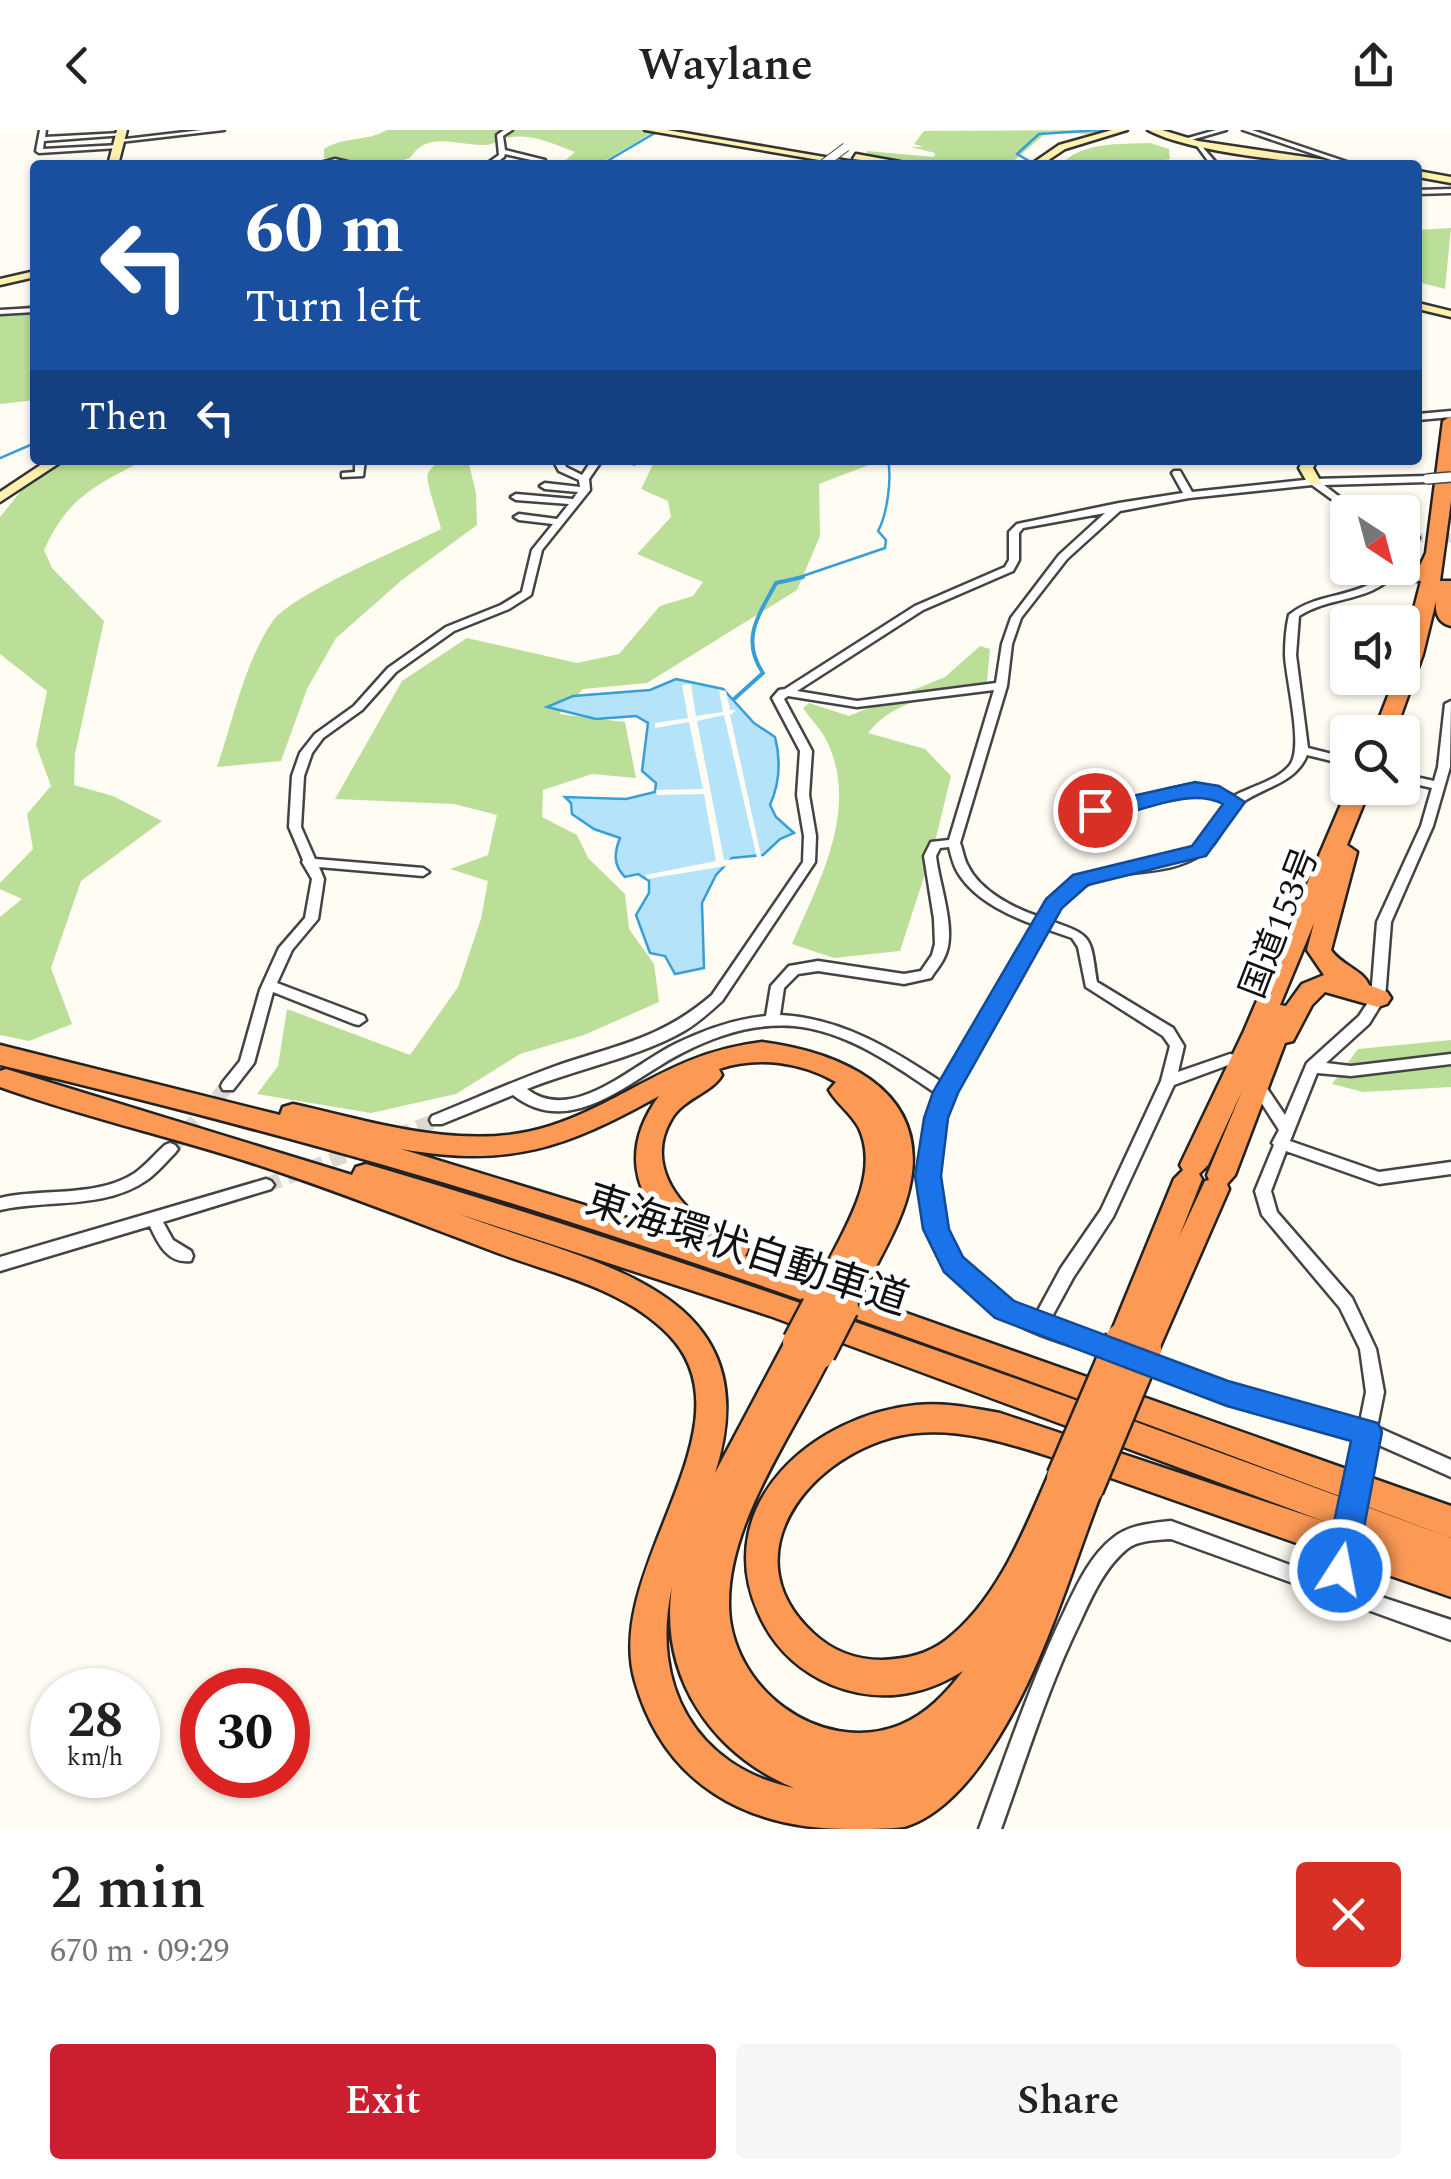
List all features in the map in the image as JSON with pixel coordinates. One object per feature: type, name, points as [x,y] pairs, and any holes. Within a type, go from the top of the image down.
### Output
[{"type":"highway","points":[[1451,418],[1445,545],[1445,613],[1451,620]]},
{"type":"highway","points":[[1420,576],[1429,574],[1445,545]]},
{"type":"highway","points":[[1390,715],[1426,616],[1445,545]]},
{"type":"highway","points":[[1416,585],[1424,590],[1426,616]]},
{"type":"highway","points":[[1403,715],[1427,651],[1445,585]]},
{"type":"highway","name":"国道153号","points":[[1250,1073],[1352,805]]},
{"type":"highway","name":"国道153号","points":[[1250,1073],[1366,805]]},
{"type":"highway","points":[[1347,847],[1318,950],[1329,966],[1378,998]]},
{"type":"highway","points":[[7,1068],[382,1197],[628,1291],[684,1329],[709,1372],[714,1419],[652,1599],[648,1652],[658,1705],[670,1730],[706,1776],[728,1794],[788,1821],[820,1826],[875,1820],[899,1810],[944,1777],[964,1756],[995,1707],[1075,1483],[1250,1073],[1307,989],[1330,983],[1378,998]]},
{"type":"highway","points":[[7,1068],[410,1139],[472,1146],[537,1140],[579,1128],[683,1069],[720,1056],[794,1054],[828,1065],[856,1082],[882,1106],[896,1133],[900,1162],[895,1196],[718,1500],[694,1554],[686,1609],[687,1637],[704,1687],[732,1728],[753,1746],[800,1771],[853,1782],[910,1776],[937,1764],[959,1747],[995,1707]]},
{"type":"highway","points":[[851,1268],[880,1171],[878,1139],[851,1098],[807,1072],[753,1066],[699,1079],[664,1106],[648,1134],[647,1169],[664,1202],[693,1229],[749,1257],[1090,1382],[1155,1412]]},
{"type":"highway","name":"東海環状自動車道","points":[[7,1068],[378,1154],[587,1216],[805,1288],[1451,1522]]},
{"type":"highway","name":"東海環状自動車道","points":[[7,1068],[692,1276],[927,1356],[1451,1554]]},
{"type":"highway","points":[[809,1348],[738,1508],[713,1585],[713,1633],[728,1676],[756,1712],[776,1727],[818,1746],[870,1752],[918,1738],[940,1724],[959,1706],[988,1663],[1045,1524]]},
{"type":"highway","points":[[1075,1483],[1045,1524],[1006,1598],[980,1634],[953,1658],[910,1676],[862,1677],[836,1670],[814,1657],[781,1623],[764,1581],[762,1559],[770,1516],[795,1477],[829,1449],[871,1428],[932,1419],[972,1422],[1026,1436],[1451,1580]]},
{"type":"street","points":[[43,130],[40,151],[120,138],[221,130]]},
{"type":"street","points":[[496,160],[502,156],[500,135],[509,130]]},
{"type":"street","points":[[650,130],[845,155],[856,160]]},
{"type":"street","points":[[670,130],[864,160]]},
{"type":"street","points":[[1042,160],[1062,147],[1122,130]]},
{"type":"street","points":[[1153,130],[1197,144],[1315,160]]},
{"type":"street","points":[[1184,140],[1223,130]]},
{"type":"street","points":[[1246,130],[1337,160]]},
{"type":"street","points":[[1197,144],[1211,160]]},
{"type":"street","points":[[799,150],[866,160]]},
{"type":"street","points":[[502,152],[538,160]]},
{"type":"street","points":[[834,160],[845,155]]},
{"type":"street","points":[[845,155],[852,160]]},
{"type":"street","points":[[1422,175],[1451,180]]},
{"type":"street","points":[[1422,192],[1451,191]]},
{"type":"street","points":[[0,282],[30,275]]},
{"type":"street","points":[[1422,304],[1451,311]]},
{"type":"street","points":[[0,312],[30,310]]},
{"type":"street","points":[[1422,417],[1451,418]]},
{"type":"street","points":[[0,498],[50,465]]},
{"type":"street","points":[[345,475],[360,474],[360,465]]},
{"type":"street","points":[[560,465],[584,484]]},
{"type":"street","points":[[228,1086],[247,1063],[270,985],[286,948],[311,920],[318,879],[295,828],[298,776],[306,753],[319,736],[358,708],[392,670],[455,626],[505,607],[527,593],[537,550],[576,502],[595,465]]},
{"type":"street","points":[[1308,465],[1314,482],[1332,495]]},
{"type":"street","points":[[1176,473],[1189,495]]},
{"type":"street","points":[[437,1120],[560,1071],[628,1052],[682,1027],[717,998],[800,877],[810,851],[803,795],[806,751],[800,735],[778,705],[784,692],[932,602],[1009,569],[1014,560],[1014,532],[1020,526],[1189,495],[1314,482],[1451,477]]},
{"type":"street","points":[[545,486],[584,484]]},
{"type":"street","points":[[516,497],[576,502]]},
{"type":"street","points":[[1039,1324],[1107,1213],[1168,1081],[1177,1052],[1174,1038],[1097,990],[1088,978],[1082,941],[1070,931],[1004,907],[980,890],[962,869],[954,842],[1001,686],[1007,644],[1016,618],[1062,557],[1120,505]]},
{"type":"street","points":[[518,517],[560,522]]},
{"type":"street","points":[[1375,585],[1306,604],[1294,616],[1290,654],[1302,750],[1296,767],[1235,802],[1199,851],[1080,880],[1054,904],[946,1092],[936,1118],[928,1176],[930,1204],[943,1247],[984,1295],[1004,1310],[1227,1394],[1451,1469]]},
{"type":"street","points":[[784,692],[857,704],[1001,686]]},
{"type":"street","points":[[1337,1580],[1374,1392],[1368,1349],[1346,1304],[1264,1204],[1265,1178],[1312,1067],[1364,1020],[1378,998],[1384,922],[1410,869],[1451,704]]},
{"type":"street","points":[[1302,750],[1330,758]]},
{"type":"street","points":[[1420,781],[1431,784]]},
{"type":"street","points":[[1081,806],[1109,811],[1195,788],[1212,790],[1235,802]]},
{"type":"street","points":[[772,1020],[776,984],[795,970],[827,966],[898,980],[932,969],[939,958],[940,932],[930,856],[935,845],[954,842]]},
{"type":"street","points":[[308,862],[424,872]]},
{"type":"street","points":[[270,985],[359,1020]]},
{"type":"street","points":[[516,1088],[535,1104],[547,1108],[573,1105],[695,1040],[772,1020],[827,1028],[862,1040],[946,1092]]},
{"type":"street","points":[[1168,1081],[1230,1059],[1250,1073],[1283,1135],[1378,1178],[1451,1168]]},
{"type":"street","points":[[1312,1067],[1350,1071],[1451,1059]]},
{"type":"street","points":[[0,1204],[36,1196],[76,1196],[110,1190],[140,1177],[170,1149]]},
{"type":"street","points":[[0,1264],[266,1185]]},
{"type":"street","points":[[154,1219],[167,1245],[185,1256]]},
{"type":"street","points":[[990,1829],[1060,1646],[1098,1563],[1121,1542],[1146,1532],[1171,1530],[1337,1580],[1451,1630]]},
{"type":"green space","points":[[387,130],[657,130],[606,160],[566,160],[575,152],[524,137],[485,145],[434,142],[403,160],[324,158],[324,149],[332,145]]},
{"type":"green space","points":[[1108,130],[1088,134],[1047,132],[1015,160],[888,160],[867,156],[867,151],[934,157],[935,153],[911,147],[923,147],[914,144],[924,131]]},
{"type":"green space","points":[[1150,143],[1169,149],[1170,159],[1066,160],[1090,148]]},
{"type":"green space","points":[[1451,228],[1445,289],[1422,283],[1422,230]]},
{"type":"green space","points":[[30,304],[30,401],[0,404],[0,312]]},
{"type":"green space","points":[[56,465],[135,465],[73,505],[44,550],[52,568],[104,621],[75,754],[74,785],[113,796],[162,821],[81,881],[51,968],[72,1024],[29,1041],[0,1035],[0,917],[22,899],[0,889],[0,883],[33,849],[27,814],[51,786],[36,745],[47,691],[0,654],[0,517],[29,481]]},
{"type":"green space","points":[[434,465],[469,465],[476,493],[477,525],[402,580],[336,638],[307,689],[281,761],[217,767],[247,674],[272,622],[325,585],[441,529],[428,473]]},
{"type":"green space","points":[[653,465],[869,465],[819,484],[820,536],[797,590],[647,683],[583,689],[559,714],[625,722],[636,778],[592,774],[543,790],[542,817],[577,835],[588,858],[625,894],[629,929],[654,964],[659,1002],[584,1035],[520,1054],[456,1094],[371,1113],[257,1094],[278,1066],[287,1009],[410,1055],[458,987],[481,919],[488,881],[450,869],[488,855],[497,815],[454,804],[335,799],[402,681],[467,638],[577,663],[619,654],[660,606],[693,596],[703,582],[637,554],[671,517],[668,501],[641,489]]},
{"type":"green space","points":[[980,646],[990,649],[986,691],[937,696],[906,705],[879,721],[868,733],[925,749],[951,776],[934,846],[900,951],[834,958],[792,944],[831,847],[839,796],[829,746],[803,708],[809,703],[849,716],[945,677]]},
{"type":"green space","points":[[1451,1040],[1451,1087],[1363,1092],[1332,1084],[1358,1049]]},
{"type":"water","points":[[676,679],[723,689],[754,723],[775,737],[778,772],[770,805],[776,817],[794,833],[780,839],[763,855],[732,858],[716,875],[702,903],[704,968],[675,974],[665,956],[650,953],[636,915],[649,893],[649,881],[638,874],[625,877],[616,859],[620,838],[594,829],[572,814],[571,803],[565,797],[626,799],[655,792],[656,783],[642,771],[648,723],[636,716],[596,719],[547,707],[573,696],[650,690]]},
{"type":"pier","points":[[691,684],[696,716],[723,712],[719,690],[726,691],[730,710],[736,710],[730,715],[762,860],[647,879],[645,875],[716,861],[704,794],[657,795],[656,790],[703,789],[689,722],[655,728],[655,723],[688,718],[682,685]],"holes":[[[724,715],[757,858],[724,860],[697,721]]]},
{"type":"waterway","points":[[609,160],[660,130]]},
{"type":"waterway","points":[[1027,160],[1017,154],[1039,134],[1101,130]]},
{"type":"waterway","points":[[0,458],[30,445]]},
{"type":"waterway","points":[[794,579],[885,548],[886,540],[878,531],[888,497],[888,465]]},
{"type":"waterway","points":[[794,579],[803,577]]},
{"type":"waterway","points":[[734,699],[763,673],[753,649],[758,617],[776,583],[794,579]]},
{"type":"tunnel","points":[[1420,538],[1451,538]]},
{"type":"tunnel","points":[[170,1149],[228,1086]]},
{"type":"tunnel","points":[[396,1136],[437,1120]]},
{"type":"tunnel","points":[[266,1185],[362,1149]]},
{"type":"route","points":[[1095,810],[1109,811],[1195,788],[1212,790],[1235,802],[1199,851],[1080,880],[1054,904],[946,1092],[936,1118],[928,1176],[936,1229],[943,1247],[967,1280],[1004,1310],[1227,1394],[1368,1432],[1340,1570]]}]
